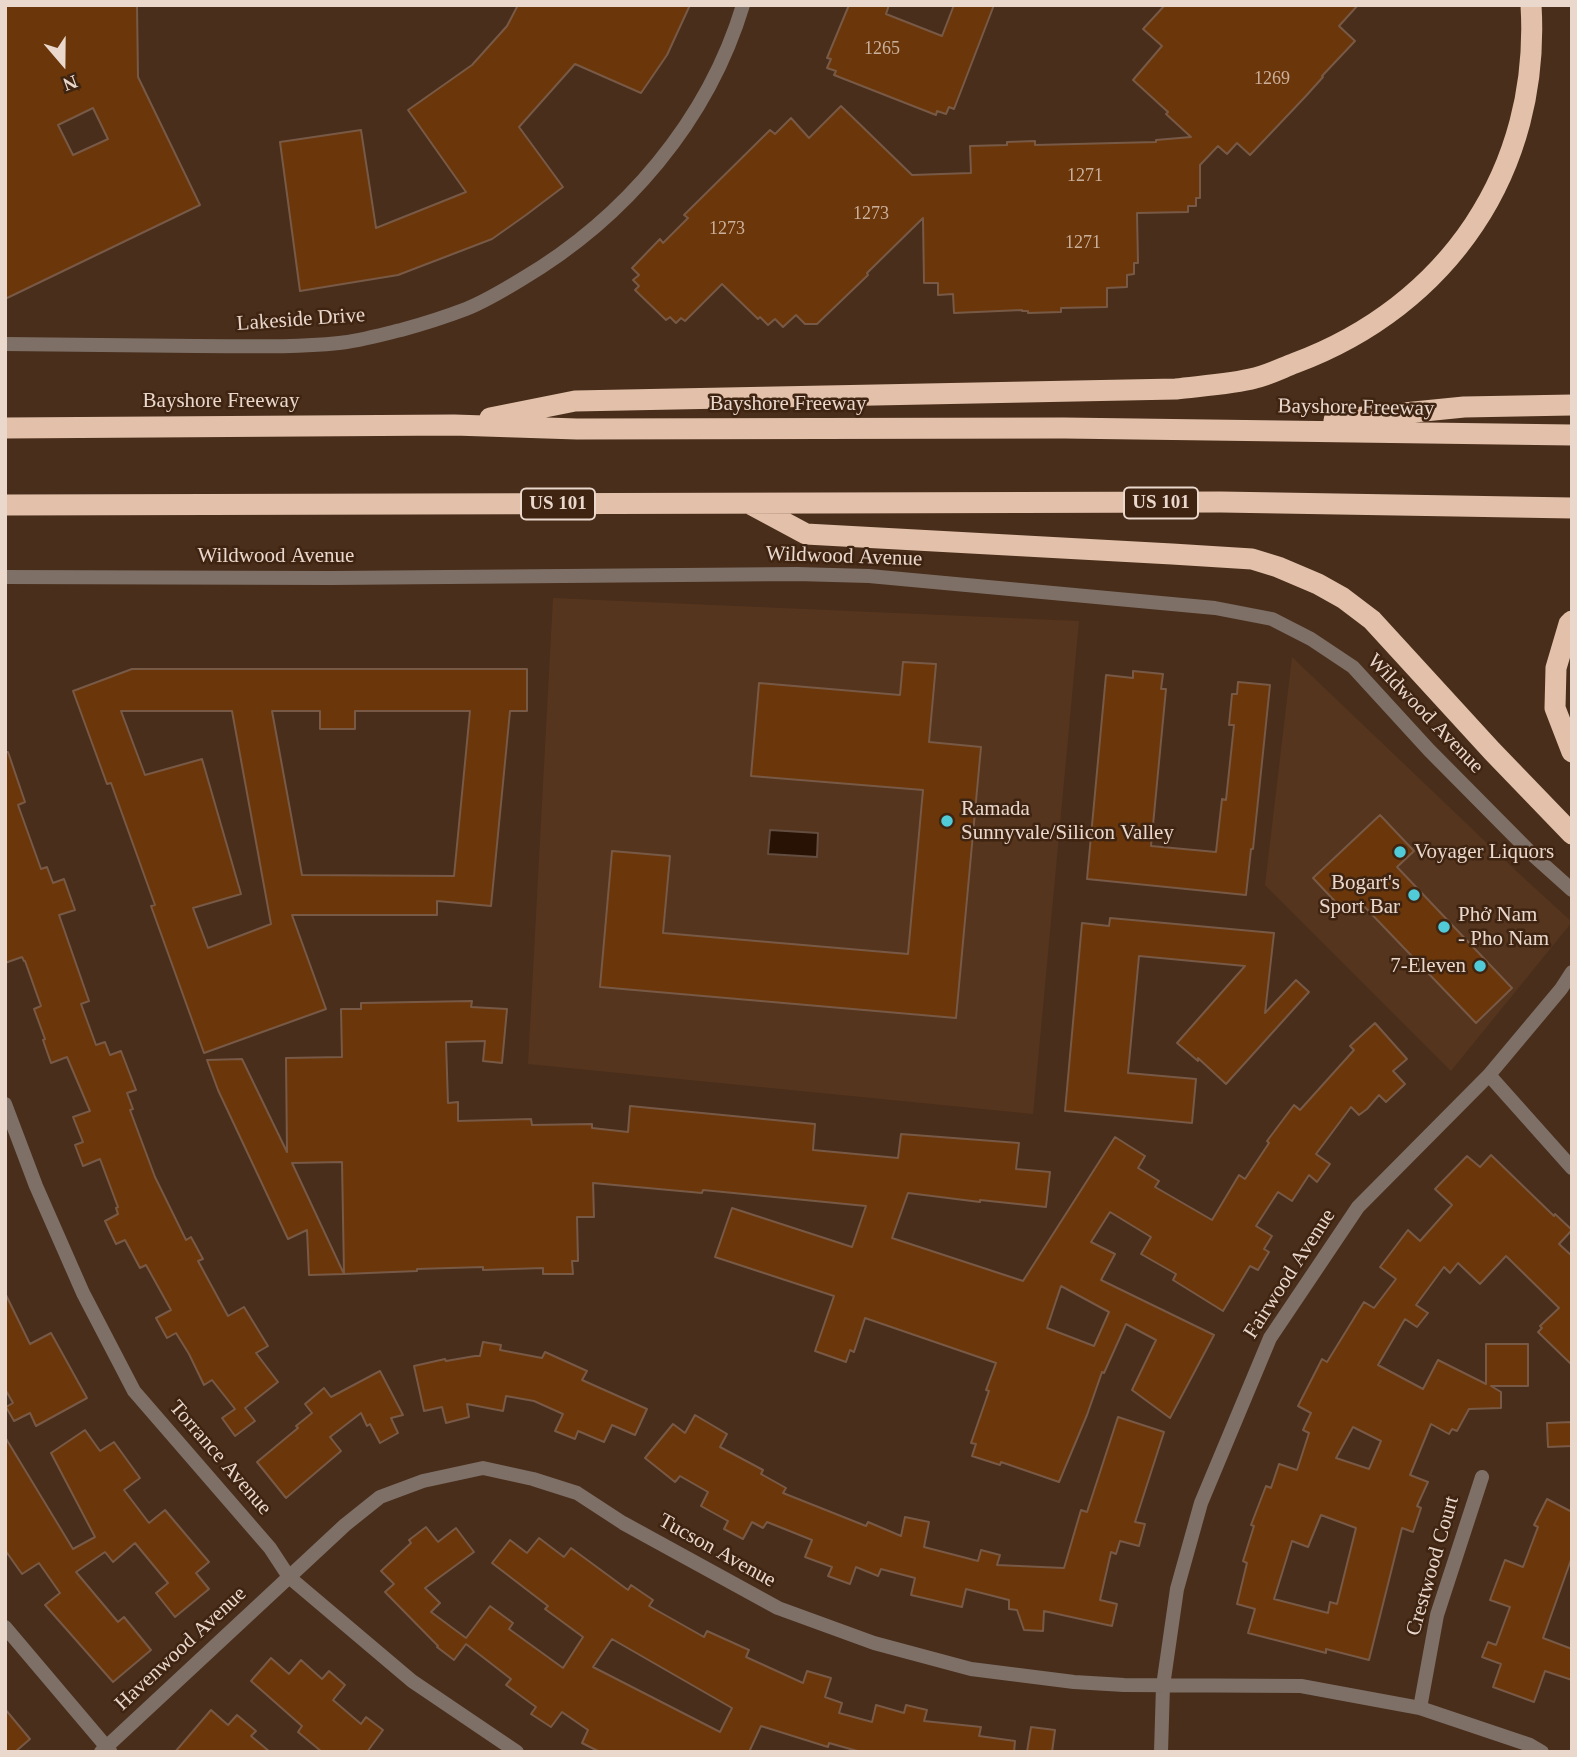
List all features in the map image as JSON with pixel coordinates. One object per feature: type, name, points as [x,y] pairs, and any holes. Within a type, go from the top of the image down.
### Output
[{"type":"highway","points":[[454,425],[575,401],[1176,390],[1255,378],[1322,353],[1376,322],[1408,299],[1446,261],[1470,231],[1495,190],[1508,160],[1525,106],[1532,48],[1531,5]]},
{"type":"highway","points":[[1231,430],[1464,407],[1572,405]]},
{"type":"highway","name":"Bayshore Freeway","points":[[5,428],[454,425],[576,429],[1064,428],[1572,435]]},
{"type":"highway","name":"US 101","points":[[5,505],[1221,502],[1572,508]]},
{"type":"highway","points":[[751,504],[806,534],[1252,559],[1278,567],[1343,598],[1372,620],[1572,834]]},
{"type":"highway","points":[[1572,621],[1556,668],[1555,708],[1572,752]]},
{"type":"street","name":"Lakeside Drive","points":[[5,344],[283,346],[340,343],[419,325],[467,309],[545,266],[573,247],[631,194],[678,136],[708,90],[743,5]]},
{"type":"street","name":"Wildwood Avenue","points":[[5,577],[869,576],[1215,608],[1272,619],[1311,639],[1353,667],[1429,750],[1534,856],[1572,890]]},
{"type":"street","name":"Fairwood Avenue","points":[[1161,1752],[1163,1686],[1177,1589],[1201,1503],[1269,1338],[1358,1207],[1489,1075],[1572,972]]},
{"type":"street","points":[[1489,1075],[1572,1168]]},
{"type":"street","name":"Torrance Avenue","points":[[5,1104],[36,1186],[83,1293],[134,1391],[270,1548],[289,1577],[412,1681],[517,1752]]},
{"type":"street","name":"Tucson Avenue","points":[[289,1577],[380,1497],[423,1481],[483,1468],[533,1479],[577,1493],[623,1523],[778,1608],[874,1643],[971,1669],[1074,1682],[1163,1686],[1301,1686],[1420,1708],[1530,1745],[1542,1752]]},
{"type":"street","name":"Crestwood Court","points":[[1420,1708],[1437,1615],[1482,1477]]},
{"type":"street","name":"Havenwood Avenue","points":[[106,1750],[289,1577]]},
{"type":"street","points":[[5,1627],[106,1750]]},
{"type":"shaded area","points":[[553,598],[1079,621],[1033,1114],[528,1064]]},
{"type":"shaded area","points":[[1292,657],[1572,922],[1451,1071],[1265,885]]},
{"type":"shaded area","points":[[770,830],[818,833],[817,857],[768,854]]},
{"type":"building","points":[[5,5],[137,5],[138,77],[200,205],[5,299]],"holes":[[[93,108],[108,139],[73,155],[58,125]]]},
{"type":"building","points":[[518,5],[690,5],[667,55],[641,93],[575,64],[519,127],[563,187],[526,215],[492,239],[398,275],[300,291],[280,142],[361,130],[376,228],[466,192],[408,110],[472,65],[507,26]]},
{"type":"building","points":[[849,5],[889,5],[886,14],[942,36],[954,5],[994,5],[954,109],[949,107],[946,114],[937,111],[936,115],[834,75],[836,71],[827,68],[831,59],[827,58]]},
{"type":"building","points":[[1165,5],[1358,5],[1339,26],[1355,41],[1250,155],[1237,143],[1227,154],[1218,146],[1200,165],[1200,198],[1196,198],[1196,206],[1188,206],[1188,212],[1137,213],[1138,263],[1134,263],[1134,274],[1127,275],[1127,287],[1107,288],[1107,307],[1061,308],[1061,312],[1028,313],[1022,310],[954,313],[953,294],[938,295],[938,283],[924,283],[923,218],[817,324],[805,324],[796,315],[783,327],[775,319],[768,325],[760,317],[758,319],[722,284],[685,321],[681,318],[676,323],[670,317],[666,320],[635,290],[639,286],[633,280],[639,275],[632,268],[660,239],[663,243],[688,218],[684,215],[770,130],[775,134],[791,118],[809,138],[841,106],[912,175],[971,173],[970,146],[1035,141],[1035,145],[1156,142],[1191,137],[1133,80],[1162,46],[1143,29]]},
{"type":"building","name":"Ramada Sunnyvale/Silicon Valley","points":[[903,662],[936,664],[929,742],[981,747],[956,1018],[600,987],[612,851],[670,856],[663,933],[908,954],[923,790],[751,776],[759,683],[900,695]]},
{"type":"building","points":[[132,669],[527,669],[527,711],[510,711],[491,906],[437,901],[437,915],[292,915],[326,1009],[204,1053],[151,906],[155,905],[111,783],[107,784],[73,691]],"holes":[[[121,711],[232,711],[271,924],[208,948],[193,908],[241,894],[202,759],[145,775]],[[272,711],[320,711],[320,729],[355,729],[355,711],[470,711],[454,876],[302,875]]]},
{"type":"building","points":[[1133,671],[1163,674],[1161,689],[1166,689],[1151,846],[1216,852],[1222,799],[1226,800],[1234,725],[1229,725],[1232,694],[1237,694],[1238,682],[1270,685],[1246,895],[1087,879],[1106,675],[1133,678]]},
{"type":"building","points":[[5,752],[8,752],[25,802],[18,805],[41,869],[47,867],[53,883],[64,879],[75,910],[59,915],[89,1001],[81,1004],[96,1045],[105,1042],[110,1055],[121,1051],[136,1090],[127,1093],[133,1109],[130,1110],[155,1177],[186,1240],[191,1237],[203,1259],[198,1261],[228,1316],[244,1307],[268,1346],[256,1353],[278,1382],[245,1408],[255,1421],[235,1436],[222,1418],[235,1409],[212,1380],[204,1385],[176,1333],[167,1338],[156,1318],[171,1310],[146,1265],[140,1268],[125,1240],[116,1244],[105,1221],[118,1214],[118,1207],[100,1159],[83,1166],[75,1145],[83,1142],[73,1117],[90,1111],[67,1057],[51,1063],[34,1009],[41,1006],[25,961],[22,957],[5,963]]},
{"type":"building","points":[[1380,815],[1414,851],[1397,867],[1512,988],[1476,1023],[1359,901],[1346,913],[1313,878]]},
{"type":"building","points":[[1110,918],[1274,933],[1265,1013],[1296,980],[1309,992],[1226,1084],[1177,1043],[1245,966],[1139,956],[1128,1073],[1196,1079],[1192,1123],[1065,1111],[1082,923],[1109,926]]},
{"type":"building","points":[[472,1001],[471,1007],[507,1009],[502,1063],[483,1061],[485,1041],[446,1042],[448,1103],[458,1102],[458,1121],[531,1119],[532,1125],[592,1124],[592,1128],[628,1132],[630,1106],[815,1124],[813,1150],[898,1158],[901,1134],[1019,1143],[1016,1169],[1050,1172],[1046,1207],[908,1193],[892,1238],[1023,1281],[1115,1137],[1145,1156],[1138,1168],[1159,1181],[1155,1187],[1212,1220],[1239,1175],[1245,1179],[1269,1143],[1267,1141],[1294,1105],[1300,1110],[1354,1050],[1350,1046],[1375,1023],[1407,1059],[1393,1071],[1405,1084],[1386,1102],[1379,1095],[1359,1115],[1351,1107],[1316,1154],[1330,1164],[1317,1182],[1309,1175],[1292,1201],[1278,1192],[1256,1226],[1272,1236],[1264,1249],[1269,1252],[1258,1270],[1250,1266],[1223,1311],[1173,1280],[1176,1274],[1141,1254],[1151,1237],[1110,1212],[1091,1242],[1115,1254],[1101,1280],[1214,1335],[1170,1418],[1132,1390],[1156,1340],[1126,1324],[1104,1373],[1102,1372],[1059,1482],[1001,1462],[1000,1465],[972,1456],[976,1444],[971,1443],[996,1363],[865,1318],[854,1352],[850,1350],[846,1362],[815,1351],[834,1296],[715,1257],[732,1208],[852,1247],[866,1206],[703,1190],[702,1193],[593,1183],[594,1217],[577,1217],[578,1261],[572,1261],[573,1274],[543,1274],[543,1268],[483,1270],[483,1267],[344,1274],[309,1275],[307,1230],[288,1239],[218,1090],[207,1060],[242,1059],[287,1152],[286,1058],[342,1057],[341,1009],[361,1009],[361,1003]],"holes":[[[342,1162],[344,1274],[292,1163]],[[1061,1286],[1109,1312],[1094,1346],[1047,1328]]]},
{"type":"building","points":[[1491,1155],[1572,1230],[1559,1244],[1572,1256],[1572,1365],[1538,1332],[1542,1328],[1540,1326],[1559,1308],[1506,1256],[1480,1284],[1458,1263],[1450,1273],[1444,1267],[1416,1305],[1428,1313],[1417,1327],[1405,1319],[1378,1365],[1423,1389],[1438,1360],[1486,1384],[1486,1344],[1528,1344],[1528,1386],[1491,1386],[1501,1392],[1501,1408],[1469,1409],[1457,1431],[1452,1429],[1449,1434],[1431,1424],[1410,1475],[1428,1482],[1417,1506],[1421,1508],[1413,1532],[1402,1528],[1369,1660],[1326,1649],[1326,1653],[1248,1633],[1255,1609],[1237,1604],[1247,1563],[1243,1561],[1254,1526],[1251,1525],[1266,1486],[1271,1488],[1279,1464],[1297,1470],[1309,1433],[1303,1430],[1311,1413],[1298,1406],[1322,1359],[1327,1362],[1364,1302],[1374,1308],[1396,1279],[1380,1267],[1408,1230],[1420,1241],[1452,1205],[1435,1189],[1467,1156],[1480,1167]],"holes":[[[1353,1427],[1381,1441],[1369,1469],[1336,1458]],[[1321,1515],[1356,1528],[1337,1604],[1330,1602],[1328,1613],[1274,1599],[1292,1541],[1308,1547]]]},
{"type":"building","points":[[5,1293],[30,1344],[51,1333],[87,1398],[36,1426],[30,1413],[14,1421],[6,1407],[13,1403],[5,1389]]},
{"type":"building","points":[[483,1342],[501,1345],[500,1350],[542,1358],[545,1352],[587,1371],[582,1380],[647,1409],[635,1435],[612,1425],[604,1442],[578,1431],[575,1439],[555,1431],[563,1414],[534,1401],[506,1396],[503,1411],[467,1404],[469,1417],[446,1423],[442,1407],[424,1411],[414,1366],[445,1359],[480,1356]]},
{"type":"building","points":[[380,1371],[403,1415],[391,1418],[398,1433],[380,1443],[361,1413],[330,1437],[341,1451],[286,1498],[257,1462],[312,1413],[305,1404],[324,1388],[331,1397]]},
{"type":"building","points":[[695,1415],[727,1434],[720,1447],[763,1470],[761,1474],[786,1488],[783,1493],[866,1526],[868,1522],[901,1536],[905,1517],[929,1522],[924,1547],[978,1561],[981,1550],[1000,1555],[997,1565],[1064,1568],[1081,1510],[1087,1512],[1118,1417],[1164,1432],[1135,1522],[1145,1524],[1139,1546],[1120,1541],[1116,1554],[1111,1552],[1100,1600],[1117,1604],[1112,1626],[1044,1611],[1043,1631],[1024,1630],[1017,1610],[1009,1609],[1009,1600],[966,1589],[962,1607],[911,1595],[915,1578],[881,1569],[878,1576],[856,1567],[850,1584],[828,1576],[832,1567],[805,1557],[812,1540],[767,1522],[763,1528],[752,1522],[743,1539],[724,1529],[728,1521],[701,1506],[708,1492],[680,1476],[675,1482],[645,1458],[673,1424],[685,1433]]},
{"type":"building","points":[[1572,1422],[1572,1446],[1548,1447],[1547,1423]]},
{"type":"building","points":[[85,1430],[100,1451],[114,1442],[140,1478],[124,1490],[149,1523],[165,1510],[209,1562],[196,1573],[209,1589],[175,1617],[156,1593],[168,1583],[135,1543],[113,1562],[105,1552],[76,1572],[118,1622],[124,1617],[151,1650],[113,1682],[45,1605],[60,1593],[39,1563],[22,1574],[5,1550],[5,1437],[73,1549],[95,1537],[51,1453]]},
{"type":"building","points":[[1547,1499],[1572,1512],[1572,1557],[1543,1638],[1572,1649],[1572,1680],[1545,1671],[1534,1702],[1493,1687],[1501,1664],[1482,1657],[1488,1642],[1496,1645],[1510,1607],[1490,1600],[1505,1560],[1523,1567],[1538,1527],[1534,1525]]},
{"type":"building","points":[[426,1527],[438,1542],[456,1528],[474,1552],[425,1588],[440,1603],[431,1612],[466,1638],[490,1606],[513,1623],[509,1629],[563,1668],[583,1637],[545,1609],[548,1606],[492,1563],[510,1540],[527,1553],[539,1538],[564,1557],[571,1548],[628,1590],[631,1585],[653,1600],[649,1606],[704,1637],[707,1631],[749,1650],[746,1657],[803,1683],[807,1671],[831,1678],[825,1697],[842,1703],[839,1713],[872,1722],[876,1705],[904,1713],[906,1705],[927,1710],[924,1721],[981,1727],[979,1736],[1015,1741],[1014,1752],[861,1752],[829,1743],[828,1747],[761,1726],[749,1752],[600,1752],[582,1743],[588,1730],[562,1712],[551,1727],[531,1714],[536,1707],[506,1685],[511,1679],[466,1644],[454,1660],[437,1647],[385,1592],[394,1584],[381,1571],[411,1543],[409,1540]],"holes":[[[612,1639],[732,1708],[720,1732],[593,1667]]]},
{"type":"building","points":[[271,1658],[289,1674],[301,1660],[322,1679],[329,1671],[345,1685],[333,1700],[361,1724],[366,1717],[383,1730],[367,1752],[322,1752],[298,1732],[302,1726],[251,1681]]},
{"type":"building","points":[[5,1709],[30,1739],[15,1752],[5,1752]]},
{"type":"building","points":[[211,1710],[228,1725],[237,1715],[256,1731],[251,1736],[270,1752],[175,1752]]},
{"type":"building","points":[[1031,1727],[1055,1730],[1052,1752],[1027,1752]]},
{"type":"place","name":"Ramada Sunnyvale/Silicon Valley","points":[[947,821]]},
{"type":"place","name":"Voyager Liquors","points":[[1400,852]]},
{"type":"place","name":"Bogart's Sport Bar","points":[[1414,895]]},
{"type":"place","name":"Phở Nam - Pho Nam","points":[[1444,927]]},
{"type":"place","name":"7-Eleven","points":[[1480,966]]}]
